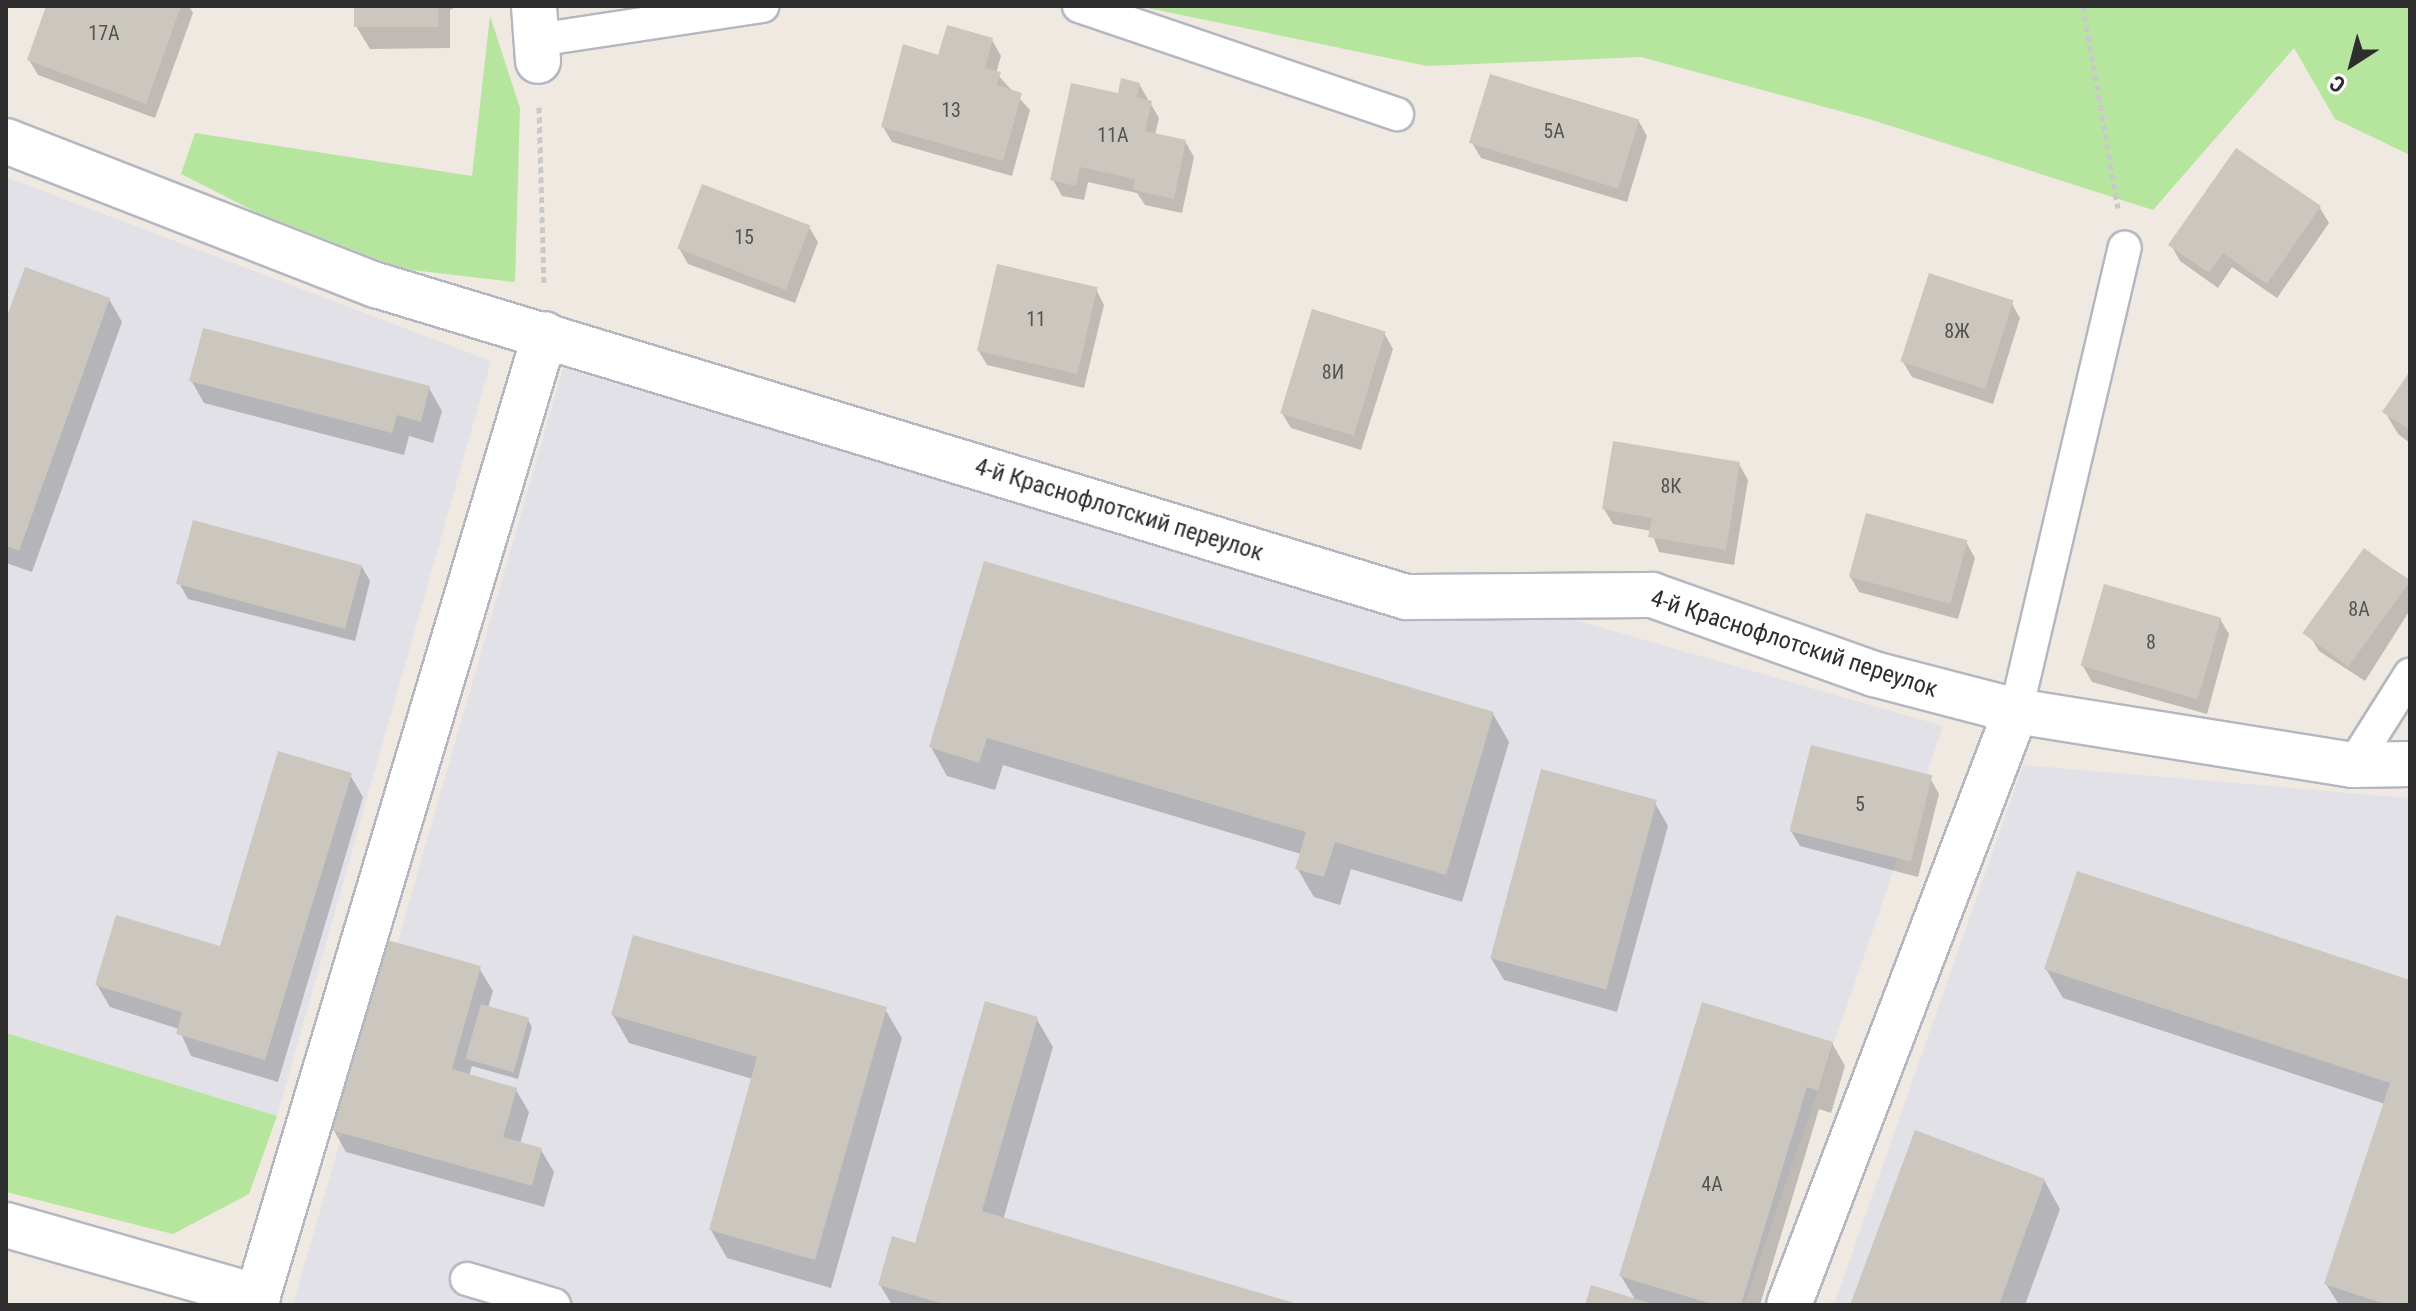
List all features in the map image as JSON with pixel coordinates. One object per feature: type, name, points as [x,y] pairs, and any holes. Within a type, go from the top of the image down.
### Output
[{"type":"street","name":"4-й Краснофлотский переулок","points":[[6,141],[376,285],[1406,597],[1652,595],[1874,674],[2016,711],[2353,765],[2410,764]]},
{"type":"street","points":[[6,1225],[256,1301],[545,334]]},
{"type":"street","points":[[1789,1305],[2016,711]]},
{"type":"lane","points":[[536,35],[762,6]]},
{"type":"lane","points":[[1079,6],[1397,114]]},
{"type":"lane","points":[[2016,711],[2125,248]]},
{"type":"lane","points":[[2353,765],[2410,675]]},
{"type":"lane","points":[[467,1279],[554,1305]]},
{"type":"path","points":[[2083,6],[2125,248]]},
{"type":"path","points":[[536,35],[545,334]]},
{"type":"shaded area","points":[[6,177],[491,361],[277,1116],[6,1033]]},
{"type":"shaded area","points":[[563,368],[1403,618],[1561,616],[1943,726],[1744,1305],[293,1305]]},
{"type":"shaded area","points":[[2023,765],[2410,798],[2410,1305],[1834,1305]]},
{"type":"green space","points":[[1138,6],[2410,6],[2410,155],[2335,119],[2294,48],[2153,210],[1869,119],[1641,57],[1427,66]]},
{"type":"green space","points":[[490,16],[520,108],[515,282],[403,269],[258,213],[181,174],[195,133],[472,176]]},
{"type":"green space","points":[[6,1033],[277,1116],[249,1194],[173,1234],[6,1192]]},
{"type":"building","points":[[46,6],[181,6],[146,104],[27,60]]},
{"type":"building","points":[[354,6],[438,6],[438,27],[354,27]]},
{"type":"building","points":[[947,25],[993,38],[985,68],[1001,72],[997,85],[1022,93],[1003,161],[881,127],[903,44],[938,55]]},
{"type":"building","points":[[1490,74],[1639,120],[1618,188],[1469,143]]},
{"type":"building","points":[[1121,78],[1140,83],[1137,97],[1152,101],[1145,131],[1186,140],[1174,199],[1133,190],[1135,179],[1080,167],[1076,186],[1050,180],[1071,83],[1118,93]]},
{"type":"building","points":[[2236,148],[2321,206],[2267,284],[2223,253],[2209,273],[2168,245]]},
{"type":"building","points":[[702,184],[810,226],[786,290],[677,248]]},
{"type":"building","points":[[997,264],[1097,287],[1077,374],[977,351]]},
{"type":"building","points":[[25,267],[110,298],[19,551],[6,546],[6,319]]},
{"type":"building","points":[[1929,273],[2014,301],[1985,389],[1900,361]]},
{"type":"building","points":[[1312,309],[1386,332],[1354,436],[1280,413]]},
{"type":"building","points":[[203,328],[430,386],[421,422],[397,415],[392,433],[189,381]]},
{"type":"building","points":[[2410,371],[2410,430],[2382,412]]},
{"type":"building","points":[[1613,441],[1740,462],[1726,550],[1648,537],[1652,518],[1602,509]]},
{"type":"building","points":[[1866,513],[1967,540],[1950,604],[1849,577]]},
{"type":"building","points":[[193,520],[362,565],[345,629],[176,584]]},
{"type":"building","points":[[2364,548],[2410,582],[2348,666],[2302,633]]},
{"type":"building","points":[[984,561],[1494,712],[1446,875],[1335,842],[1324,877],[1295,869],[1306,832],[987,738],[979,763],[929,747]]},
{"type":"building","points":[[2104,584],[2221,618],[2198,699],[2081,666]]},
{"type":"building","points":[[1811,745],[1932,775],[1911,862],[1789,831]]},
{"type":"building","points":[[278,751],[352,773],[265,1060],[176,1034],[182,1012],[95,985],[116,915],[220,946]]},
{"type":"building","points":[[1541,769],[1657,800],[1606,989],[1490,958]]},
{"type":"building","points":[[2077,871],[2410,980],[2410,1305],[2388,1305],[2324,1284],[2390,1083],[2044,969]]},
{"type":"building","points":[[633,935],[887,1007],[815,1260],[709,1230],[757,1057],[611,1015]]},
{"type":"building","points":[[384,939],[481,966],[452,1069],[517,1088],[503,1137],[542,1148],[532,1186],[331,1130]]},
{"type":"building","points":[[985,1001],[1038,1017],[982,1211],[1301,1305],[947,1305],[878,1285],[892,1236],[915,1243]]},
{"type":"building","points":[[1702,1002],[1833,1042],[1818,1091],[1807,1087],[1741,1305],[1715,1305],[1619,1276]]},
{"type":"building","points":[[481,1004],[529,1018],[513,1073],[465,1059]]},
{"type":"building","points":[[1915,1130],[2045,1179],[1999,1305],[1850,1305]]},
{"type":"building","points":[[1591,1285],[1653,1304],[1653,1305],[1585,1305]]}]
